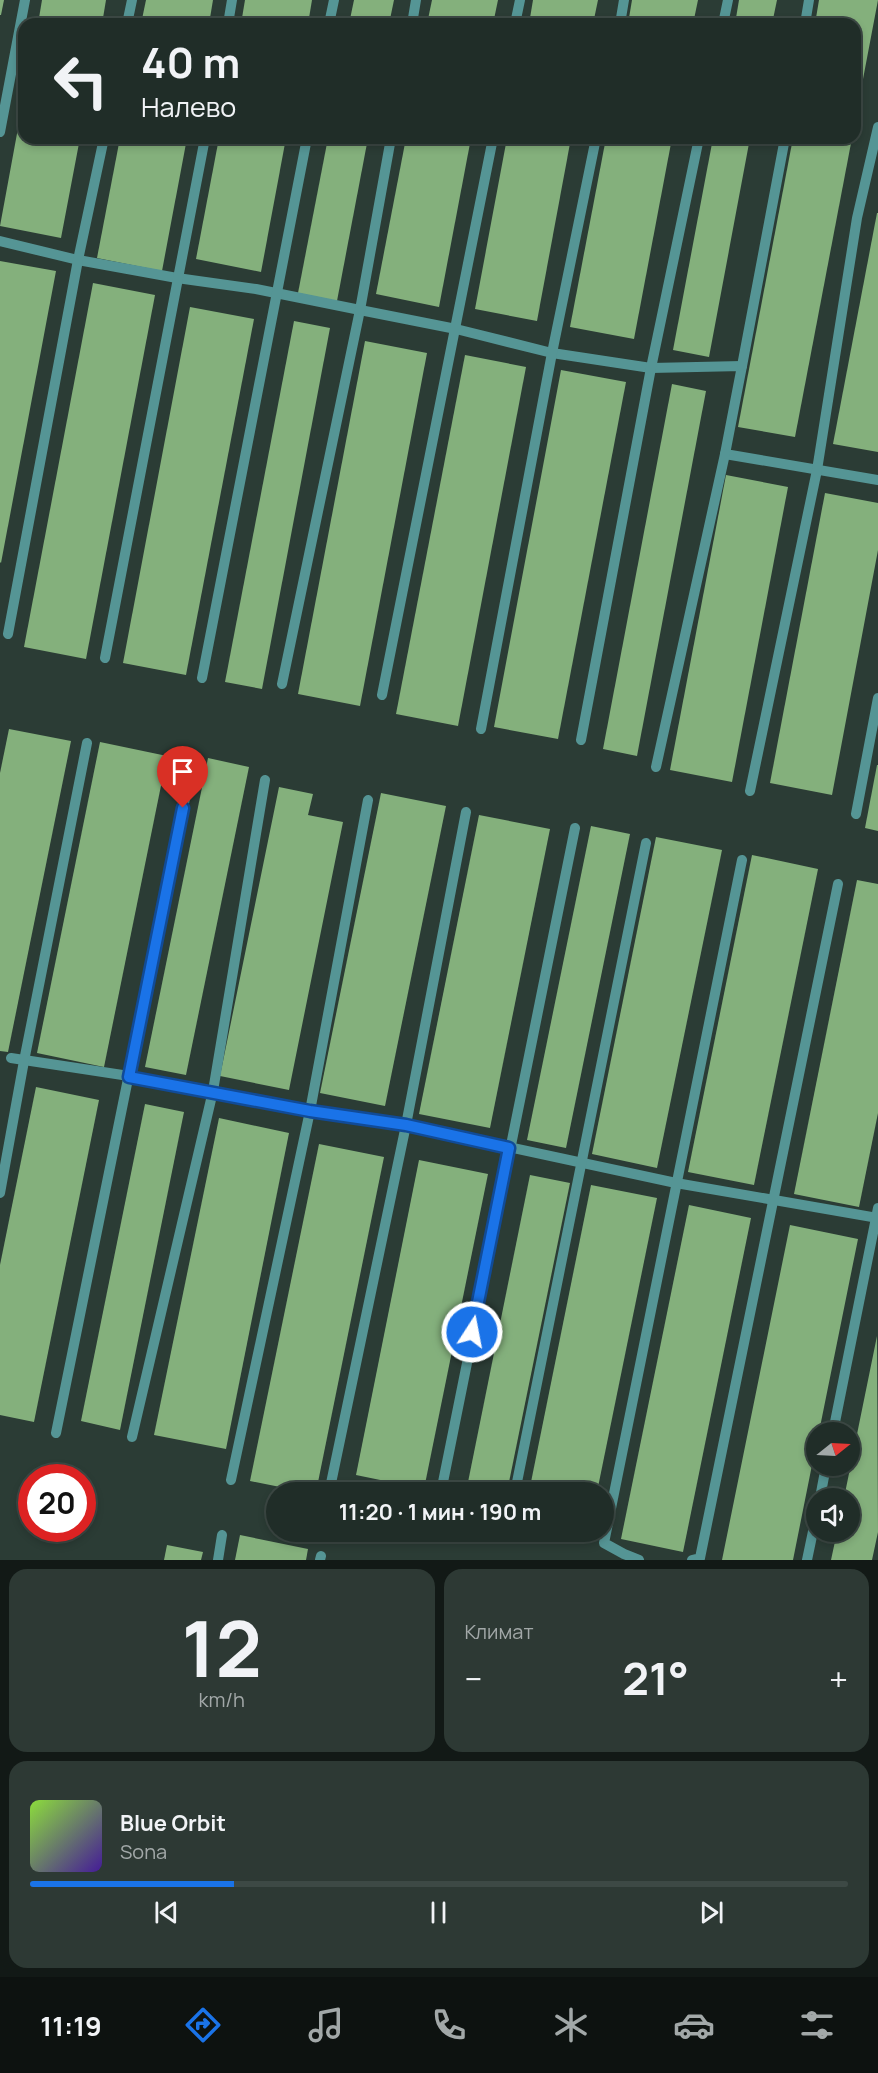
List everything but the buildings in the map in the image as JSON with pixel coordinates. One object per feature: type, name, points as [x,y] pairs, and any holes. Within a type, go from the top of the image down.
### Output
[{"type":"lane","points":[[22,18],[25,0]]},
{"type":"lane","points":[[128,18],[132,0]]},
{"type":"lane","points":[[229,18],[232,0]]},
{"type":"lane","points":[[330,18],[334,0]]},
{"type":"lane","points":[[413,18],[416,0]]},
{"type":"lane","points":[[516,18],[520,0]]},
{"type":"lane","points":[[621,18],[624,0]]},
{"type":"lane","points":[[724,18],[728,0]]},
{"type":"lane","points":[[806,18],[809,0]]},
{"type":"lane","points":[[0,132],[18,37]]},
{"type":"lane","points":[[750,791],[817,470],[857,218],[878,127]]},
{"type":"lane","points":[[8,634],[78,260],[103,144]]},
{"type":"lane","points":[[105,658],[204,144]]},
{"type":"lane","points":[[202,678],[306,144]]},
{"type":"lane","points":[[282,684],[360,310],[390,144]]},
{"type":"lane","points":[[382,694],[492,144]]},
{"type":"lane","points":[[481,729],[552,353],[595,144]]},
{"type":"lane","points":[[581,740],[651,368],[698,144]]},
{"type":"lane","points":[[656,767],[724,454],[784,144]]},
{"type":"lane","points":[[0,241],[78,260],[360,310],[552,353],[651,368],[742,366]]},
{"type":"lane","points":[[724,454],[878,480]]},
{"type":"lane","points":[[856,814],[878,698]]},
{"type":"lane","points":[[0,1193],[87,743]]},
{"type":"lane","points":[[56,1434],[192,764]]},
{"type":"lane","points":[[132,1437],[213,1091],[265,780]]},
{"type":"lane","points":[[231,1480],[310,1111],[368,800]]},
{"type":"lane","points":[[331,1482],[406,1125],[466,812]]},
{"type":"lane","points":[[443,1482],[575,828]]},
{"type":"lane","points":[[517,1482],[646,843]]},
{"type":"lane","points":[[639,1560],[604,1543],[742,860]]},
{"type":"lane","points":[[692,1560],[700,1558],[838,884]]},
{"type":"lane","points":[[11,1058],[213,1091],[310,1111],[406,1125],[676,1183],[877,1215],[835,1422]]},
{"type":"lane","points":[[218,1560],[222,1535]]},
{"type":"lane","points":[[807,1560],[811,1542]]},
{"type":"route","points":[[183,808],[129,1077],[310,1111],[406,1125],[509,1148],[472,1332]]}]
